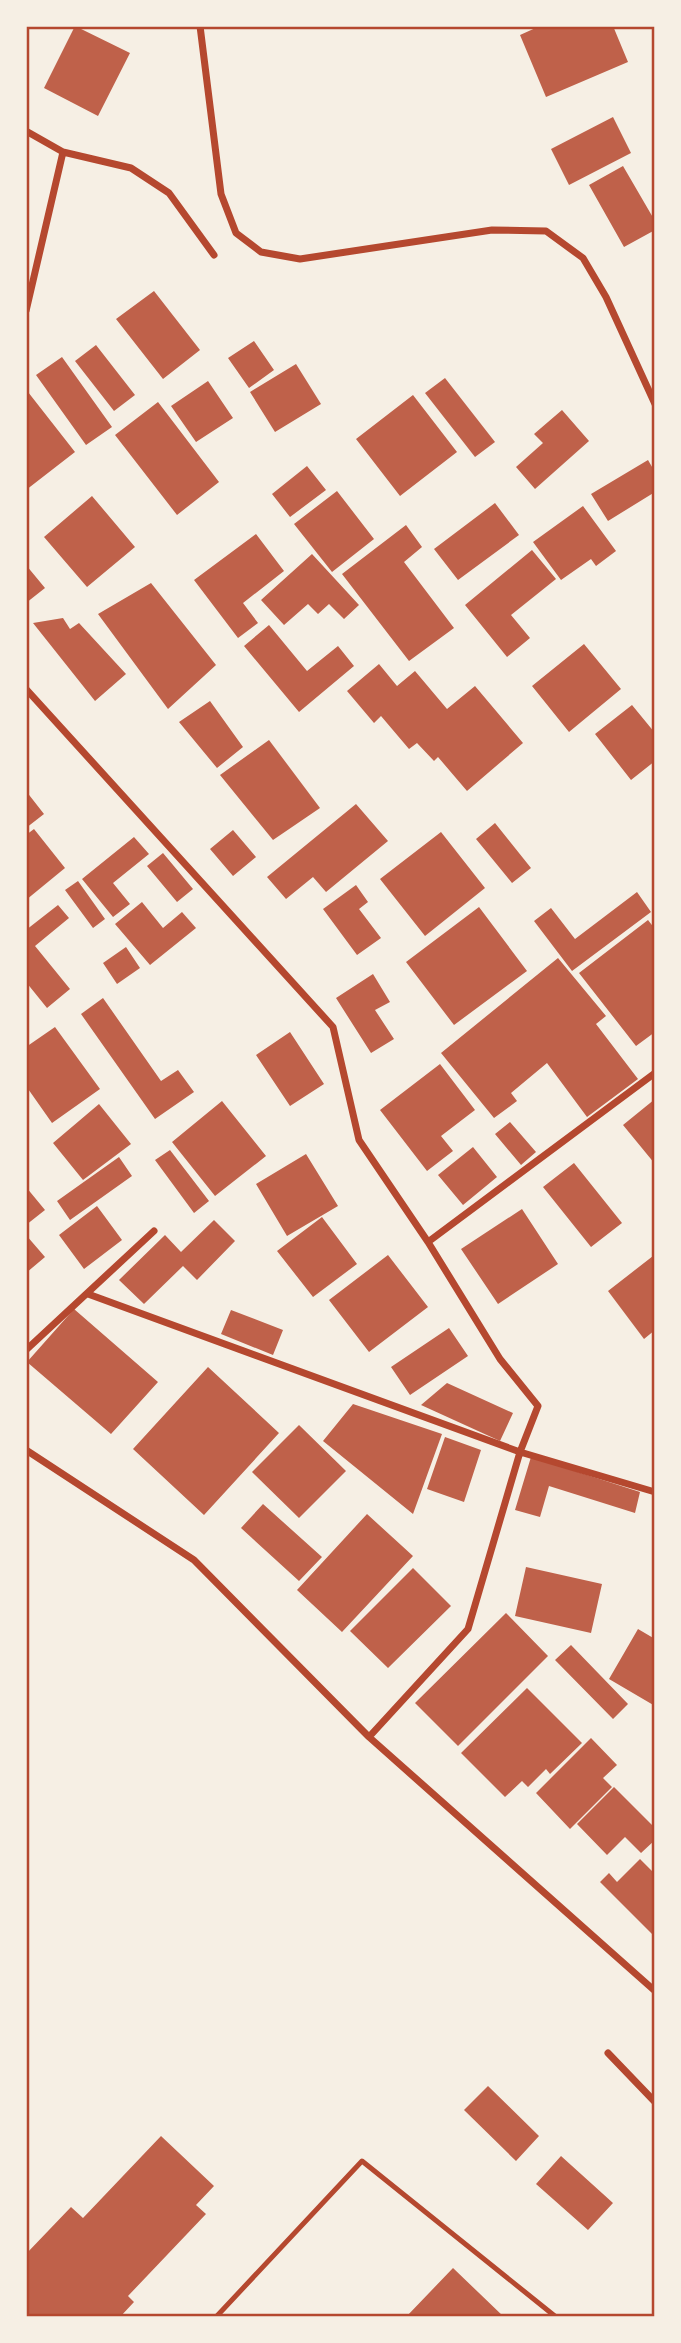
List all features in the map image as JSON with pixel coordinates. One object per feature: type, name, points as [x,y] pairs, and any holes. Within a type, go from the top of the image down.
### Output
[{"type":"street","points":[[200,26],[220,194],[236,233],[261,252],[300,259],[492,230],[546,231],[583,258],[606,297],[655,404]]},
{"type":"street","points":[[26,131],[63,152],[131,168],[169,193],[214,255]]},
{"type":"street","points":[[26,311],[63,152]]},
{"type":"street","points":[[26,689],[333,1027],[359,1140],[428,1242],[500,1359],[538,1406],[520,1452],[468,1629],[369,1737]]},
{"type":"street","points":[[428,1242],[655,1073]]},
{"type":"street","points":[[26,1350],[154,1231]]},
{"type":"street","points":[[88,1294],[520,1452],[655,1492]]},
{"type":"street","points":[[26,1450],[194,1560],[369,1737],[655,1991]]},
{"type":"street","points":[[608,2053],[655,2102]]},
{"type":"lane","points":[[216,2317],[362,2161],[556,2317]]},
{"type":"building","points":[[75,26],[130,53],[98,116],[44,88]]},
{"type":"building","points":[[540,26],[613,26],[628,62],[546,97],[520,35]]},
{"type":"building","points":[[613,117],[631,153],[569,185],[551,149]]},
{"type":"building","points":[[623,166],[655,221],[655,230],[624,247],[589,185]]},
{"type":"building","points":[[154,291],[200,350],[163,379],[116,319]]},
{"type":"building","points":[[254,341],[274,370],[249,388],[228,358]]},
{"type":"building","points":[[96,345],[135,395],[114,411],[75,361]]},
{"type":"building","points":[[62,357],[112,427],[86,445],[36,375]]},
{"type":"building","points":[[296,364],[321,404],[275,432],[250,392]]},
{"type":"building","points":[[445,378],[495,442],[475,457],[425,393]]},
{"type":"building","points":[[208,381],[233,418],[196,442],[171,406]]},
{"type":"building","points":[[28,392],[75,452],[26,490],[26,397]]},
{"type":"building","points":[[413,395],[457,452],[400,496],[356,439]]},
{"type":"building","points":[[158,402],[219,482],[177,515],[115,435]]},
{"type":"building","points":[[562,410],[589,441],[535,489],[516,467],[543,443],[534,434]]},
{"type":"building","points":[[648,460],[655,472],[655,492],[608,521],[591,494]]},
{"type":"building","points":[[307,466],[326,490],[290,517],[272,494]]},
{"type":"building","points":[[337,491],[374,539],[332,572],[294,524]]},
{"type":"building","points":[[92,496],[135,547],[87,587],[44,537]]},
{"type":"building","points":[[495,503],[519,535],[458,580],[434,549]]},
{"type":"building","points":[[583,506],[616,551],[596,566],[591,559],[561,580],[533,542]]},
{"type":"building","points":[[406,525],[422,547],[404,562],[454,628],[409,661],[342,574]]},
{"type":"building","points":[[256,534],[284,571],[243,603],[258,623],[238,638],[194,580]]},
{"type":"building","points":[[532,550],[556,579],[511,615],[530,638],[507,657],[465,605]]},
{"type":"building","points":[[312,554],[359,605],[344,619],[329,604],[318,614],[308,604],[284,625],[261,600]]},
{"type":"building","points":[[26,565],[45,588],[26,603]]},
{"type":"building","points":[[151,583],[216,665],[168,709],[98,614]]},
{"type":"building","points":[[63,618],[70,629],[79,623],[126,674],[95,701],[33,623]]},
{"type":"building","points":[[269,625],[307,671],[338,646],[354,666],[299,712],[244,646]]},
{"type":"building","points":[[584,644],[621,689],[569,732],[532,686]]},
{"type":"building","points":[[379,664],[397,686],[415,671],[447,709],[475,686],[523,743],[467,791],[438,757],[434,761],[417,743],[409,749],[381,716],[374,723],[347,691]]},
{"type":"building","points":[[210,701],[243,747],[217,768],[179,722]]},
{"type":"building","points":[[632,705],[655,733],[655,761],[631,780],[595,734]]},
{"type":"building","points":[[269,740],[320,808],[273,840],[220,775]]},
{"type":"building","points":[[26,791],[44,814],[26,828]]},
{"type":"building","points":[[356,804],[388,841],[326,892],[313,877],[286,899],[267,877]]},
{"type":"building","points":[[495,823],[531,868],[512,883],[476,839]]},
{"type":"building","points":[[34,829],[65,868],[26,900],[26,835]]},
{"type":"building","points":[[233,830],[256,857],[233,876],[210,849]]},
{"type":"building","points":[[441,832],[485,888],[425,936],[380,879]]},
{"type":"building","points":[[134,837],[149,854],[113,883],[130,904],[113,917],[82,879]]},
{"type":"building","points":[[163,853],[193,889],[177,902],[147,866]]},
{"type":"building","points":[[78,881],[105,919],[93,928],[65,890]]},
{"type":"building","points":[[356,885],[368,902],[359,909],[381,938],[357,955],[323,909]]},
{"type":"building","points":[[637,892],[651,912],[572,971],[534,921],[551,908],[575,939]]},
{"type":"building","points":[[142,902],[163,928],[182,912],[196,928],[150,965],[115,924]]},
{"type":"building","points":[[58,905],[69,918],[35,946],[70,989],[47,1008],[26,982],[26,930]]},
{"type":"building","points":[[479,907],[527,971],[454,1025],[406,962]]},
{"type":"building","points":[[648,920],[655,929],[655,1032],[636,1046],[579,973]]},
{"type":"building","points":[[126,947],[140,968],[117,984],[103,963]]},
{"type":"building","points":[[558,958],[606,1016],[596,1024],[638,1079],[587,1117],[547,1063],[511,1093],[517,1101],[494,1118],[441,1053]]},
{"type":"building","points":[[373,974],[390,1002],[375,1010],[394,1039],[371,1053],[336,998]]},
{"type":"building","points":[[103,998],[161,1081],[178,1070],[194,1092],[155,1119],[81,1014]]},
{"type":"building","points":[[55,1027],[100,1089],[52,1123],[26,1086],[26,1047]]},
{"type":"building","points":[[290,1032],[324,1084],[290,1106],[256,1055]]},
{"type":"building","points":[[440,1064],[475,1110],[441,1136],[453,1151],[427,1171],[380,1110]]},
{"type":"building","points":[[655,1099],[655,1164],[623,1125]]},
{"type":"building","points":[[222,1101],[266,1156],[215,1196],[172,1142]]},
{"type":"building","points":[[99,1104],[131,1144],[83,1180],[53,1143]]},
{"type":"building","points":[[510,1122],[536,1152],[521,1165],[495,1134]]},
{"type":"building","points":[[473,1147],[497,1177],[463,1205],[438,1175]]},
{"type":"building","points":[[170,1150],[209,1201],[194,1213],[155,1160]]},
{"type":"building","points":[[306,1154],[338,1206],[287,1236],[256,1184]]},
{"type":"building","points":[[119,1157],[132,1176],[70,1220],[57,1201]]},
{"type":"building","points":[[574,1163],[622,1223],[591,1247],[543,1187]]},
{"type":"building","points":[[26,1187],[45,1210],[26,1225]]},
{"type":"building","points":[[97,1206],[122,1240],[84,1269],[59,1235]]},
{"type":"building","points":[[522,1209],[558,1264],[498,1304],[461,1249]]},
{"type":"building","points":[[322,1217],[357,1264],[313,1297],[277,1251]]},
{"type":"building","points":[[214,1220],[235,1241],[197,1280],[183,1266],[144,1304],[119,1280],[165,1235],[181,1252]]},
{"type":"building","points":[[26,1235],[45,1257],[26,1273]]},
{"type":"building","points":[[388,1255],[428,1307],[369,1352],[329,1300]]},
{"type":"building","points":[[653,1256],[655,1330],[644,1339],[608,1291]]},
{"type":"building","points":[[74,1309],[158,1382],[111,1434],[27,1362]]},
{"type":"building","points":[[231,1310],[283,1330],[273,1355],[221,1334]]},
{"type":"building","points":[[449,1328],[468,1356],[410,1395],[391,1367]]},
{"type":"building","points":[[208,1367],[279,1433],[204,1515],[133,1449]]},
{"type":"building","points":[[447,1383],[513,1413],[500,1441],[421,1405]]},
{"type":"building","points":[[353,1404],[442,1434],[413,1514],[323,1441]]},
{"type":"building","points":[[299,1425],[346,1471],[299,1518],[252,1472]]},
{"type":"building","points":[[445,1437],[481,1450],[464,1502],[427,1489]]},
{"type":"building","points":[[531,1457],[640,1492],[635,1513],[549,1486],[540,1517],[515,1510]]},
{"type":"building","points":[[263,1504],[322,1557],[299,1581],[241,1528]]},
{"type":"building","points":[[367,1514],[413,1556],[342,1632],[297,1590]]},
{"type":"building","points":[[526,1567],[602,1584],[591,1633],[515,1616]]},
{"type":"building","points":[[413,1568],[451,1606],[388,1668],[350,1631]]},
{"type":"building","points":[[506,1613],[548,1656],[458,1746],[415,1703]]},
{"type":"building","points":[[638,1629],[655,1639],[655,1706],[609,1679]]},
{"type":"building","points":[[571,1645],[628,1704],[613,1719],[555,1660]]},
{"type":"building","points":[[527,1688],[582,1743],[550,1774],[546,1769],[528,1787],[522,1781],[505,1797],[461,1753]]},
{"type":"building","points":[[591,1738],[617,1765],[603,1778],[612,1787],[570,1829],[536,1793]]},
{"type":"building","points":[[614,1787],[655,1828],[655,1840],[641,1853],[625,1837],[607,1855],[577,1824]]},
{"type":"building","points":[[640,1859],[655,1874],[655,1937],[600,1882],[609,1873],[617,1882]]},
{"type":"building","points":[[488,2086],[539,2136],[516,2161],[464,2110]]},
{"type":"building","points":[[161,2136],[214,2186],[196,2205],[206,2214],[128,2296],[134,2302],[120,2317],[26,2317],[26,2254],[71,2207],[83,2218]]},
{"type":"building","points":[[561,2156],[613,2203],[588,2230],[536,2184]]},
{"type":"building","points":[[453,2268],[504,2317],[406,2317]]}]
